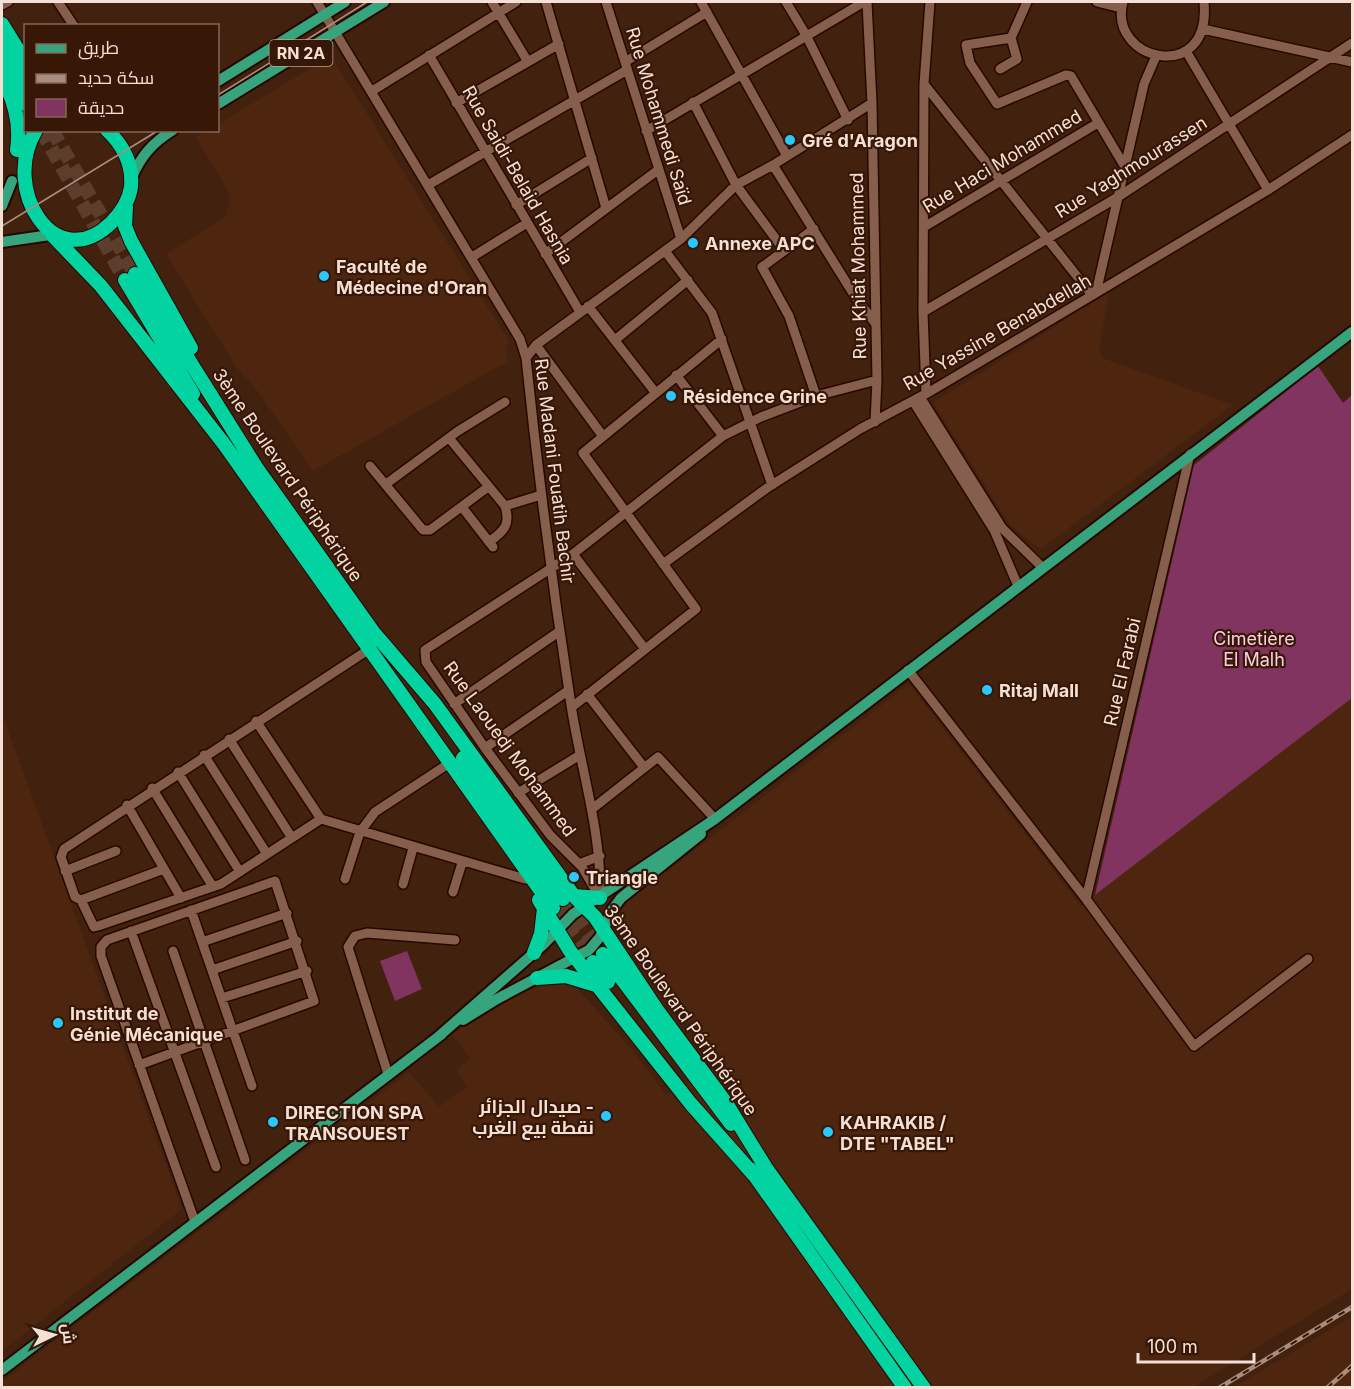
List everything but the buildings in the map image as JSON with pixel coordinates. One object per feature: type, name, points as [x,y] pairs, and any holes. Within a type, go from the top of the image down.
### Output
[{"type":"highway","points":[[2,24],[24,58]]},
{"type":"highway","points":[[2,43],[24,82]]},
{"type":"highway","points":[[2,63],[24,101]]},
{"type":"highway","points":[[2,78],[10,91],[17,117],[19,135],[12,181],[13,192],[22,213],[30,222],[51,235],[101,286],[224,444],[368,650],[558,903],[557,930],[576,958],[691,1104],[760,1171]]},
{"type":"highway","points":[[17,155],[34,132]]},
{"type":"highway","points":[[109,132],[122,146],[127,156],[131,179],[125,226],[131,241],[256,467]]},
{"type":"highway","points":[[51,235],[81,238],[95,234],[118,217],[126,205]]},
{"type":"highway","name":"3ème Boulevard Périphérique","points":[[224,444],[130,277],[256,467],[375,634],[435,704],[558,903],[585,906],[657,1010],[731,1098],[760,1171],[924,1388]]},
{"type":"highway","points":[[394,685],[445,766],[525,879],[558,903],[600,898]]},
{"type":"highway","points":[[534,953],[541,934],[558,903]]},
{"type":"highway","points":[[598,958],[711,1099],[905,1388]]},
{"type":"highway","points":[[537,978],[572,977],[600,987]]},
{"type":"main road","name":"RN 2A","points":[[219,80],[345,2]]},
{"type":"main road","name":"RN 2A","points":[[219,103],[334,27],[384,2]]},
{"type":"main road","points":[[131,179],[144,153],[171,132]]},
{"type":"main road","points":[[2,206],[12,181]]},
{"type":"main road","points":[[2,242],[51,235]]},
{"type":"main road","points":[[2,1370],[438,1036],[534,953],[567,918],[715,819],[1190,454],[1353,332]]},
{"type":"main road","points":[[438,1036],[497,999],[576,958],[593,946],[621,898],[706,831],[715,819]]},
{"type":"street","points":[[2,5],[8,2]]},
{"type":"street","points":[[58,2],[72,24]]},
{"type":"street","name":"Rue Madani Fouatih Bachir","points":[[317,2],[520,339],[526,358],[550,570],[580,755],[600,856],[600,898]]},
{"type":"street","points":[[492,2],[528,62]]},
{"type":"street","points":[[372,91],[516,2]]},
{"type":"street","points":[[546,2],[606,208]]},
{"type":"street","name":"Rue Mohammedi Saïd","points":[[606,2],[681,240]]},
{"type":"street","points":[[701,2],[787,156]]},
{"type":"street","points":[[786,2],[806,35],[848,120]]},
{"type":"street","points":[[646,131],[742,72],[866,2]]},
{"type":"street","name":"Rue Khiat Mohammed","points":[[866,2],[872,103],[877,380],[875,422]]},
{"type":"street","points":[[930,2],[924,84],[923,312],[920,398],[994,530],[1018,586]]},
{"type":"street","points":[[1000,69],[1017,59],[1011,38],[1027,2]]},
{"type":"street","points":[[1096,2],[1122,5],[1125,28],[1133,43],[1156,56],[1170,58],[1186,51],[1197,41],[1206,20],[1204,2]]},
{"type":"street","points":[[428,185],[576,99],[707,12]]},
{"type":"street","points":[[1203,29],[1353,62]]},
{"type":"street","points":[[1011,38],[968,44],[965,47],[970,63],[995,103],[999,105],[1069,75],[1125,167]]},
{"type":"street","name":"Rue Yaghmourassen","points":[[923,312],[1118,197],[1353,43]]},
{"type":"street","points":[[456,103],[559,44]]},
{"type":"street","points":[[1186,51],[1268,190]]},
{"type":"street","name":"Rue Saidi-Belaid Hasnia","points":[[429,56],[580,312]]},
{"type":"street","points":[[1094,294],[1144,84],[1156,56]]},
{"type":"street","points":[[924,84],[1094,294]]},
{"type":"street","points":[[693,102],[736,185],[784,250]]},
{"type":"street","points":[[526,358],[536,345],[681,240],[736,185],[848,120],[872,103]]},
{"type":"street","name":"Rue Haci Mohammed","points":[[924,227],[1098,123]]},
{"type":"street","name":"Rue Yassine Benabdellah","points":[[663,564],[772,485],[860,429],[920,398],[1268,190],[1353,135]]},
{"type":"street","points":[[516,205],[592,158]]},
{"type":"street","points":[[773,165],[856,298],[875,323]]},
{"type":"street","points":[[545,254],[658,170]]},
{"type":"street","points":[[472,256],[527,223]]},
{"type":"street","points":[[814,229],[762,266],[762,270],[789,316],[816,396]]},
{"type":"street","points":[[665,251],[712,313],[772,485]]},
{"type":"street","points":[[615,340],[688,280]]},
{"type":"street","points":[[588,306],[655,392]]},
{"type":"street","points":[[572,707],[696,609],[583,453],[602,435],[722,339]]},
{"type":"street","points":[[536,345],[602,435]]},
{"type":"street","points":[[676,375],[723,436]]},
{"type":"street","name":"Rue Laouedj Mohammed","points":[[600,898],[579,864],[553,839],[454,704],[424,659],[426,647],[573,554],[723,436],[750,422],[816,396],[877,380]]},
{"type":"street","points":[[920,398],[1002,528],[1042,567]]},
{"type":"street","points":[[386,484],[449,438],[506,402]]},
{"type":"street","points":[[449,438],[505,506],[508,516],[505,530],[491,544],[462,507]]},
{"type":"street","name":"Rue El Farabi","points":[[1086,899],[1190,454]]},
{"type":"street","points":[[370,466],[423,530],[430,530],[488,487]]},
{"type":"street","points":[[505,506],[541,495]]},
{"type":"street","points":[[573,554],[645,649]]},
{"type":"street","points":[[454,704],[560,631]]},
{"type":"street","points":[[321,819],[213,887],[94,927],[81,900],[75,897],[61,857],[64,849],[127,805],[368,650]]},
{"type":"street","points":[[908,670],[1086,899],[1194,1046],[1308,959]]},
{"type":"street","points":[[485,748],[569,690]]},
{"type":"street","points":[[587,694],[644,766]]},
{"type":"street","points":[[256,721],[321,819],[462,863],[525,879]]},
{"type":"street","points":[[229,739],[292,838]]},
{"type":"street","points":[[204,755],[267,854]]},
{"type":"street","points":[[518,793],[580,755]]},
{"type":"street","points":[[592,809],[653,758],[662,758],[715,819]]},
{"type":"street","points":[[345,879],[360,832],[375,812],[445,766]]},
{"type":"street","points":[[178,772],[240,872]]},
{"type":"street","points":[[153,788],[213,887]]},
{"type":"street","points":[[127,805],[181,898]]},
{"type":"street","points":[[403,884],[413,848]]},
{"type":"street","points":[[65,871],[116,851]]},
{"type":"street","points":[[579,864],[600,856]]},
{"type":"street","points":[[453,892],[462,863]]},
{"type":"street","points":[[81,900],[164,869]]},
{"type":"street","points":[[139,1065],[313,1002],[315,998],[307,971],[275,881],[107,940],[101,947],[101,956],[139,1065],[195,1222]]},
{"type":"street","points":[[191,910],[252,1086]]},
{"type":"street","points":[[202,942],[287,913]]},
{"type":"street","points":[[131,931],[216,1167]]},
{"type":"street","points":[[388,1074],[348,947],[355,936],[367,933],[455,940]]},
{"type":"street","points":[[212,970],[297,941]]},
{"type":"street","points":[[173,951],[245,1160]]},
{"type":"street","points":[[222,998],[307,971]]},
{"type":"shaded area","name":"Faculté de Médecine d'Oran","points":[[331,56],[509,341],[506,350],[508,361],[313,471],[254,386],[236,367],[166,254],[226,216],[231,196],[196,137],[204,132],[219,132],[219,123]]},
{"type":"shaded area","points":[[1109,292],[1099,351],[1102,358],[1233,405],[1041,549],[1010,525],[933,403]]},
{"type":"shaded area","points":[[909,684],[1081,906],[1352,698],[1352,1289],[1194,1387],[2,1388],[2,1381],[409,1072],[439,1107],[467,1087],[456,1070],[470,1058],[452,1035],[469,1022],[521,994],[548,983],[564,981],[573,984],[633,1051],[667,1096],[717,1065],[620,920],[621,907]]},
{"type":"shaded area","name":"Institut de Génie Mécanique","points":[[2,714],[182,1209],[2,1351]]},
{"type":"shaded area","points":[[1352,1316],[1352,1387],[1234,1387],[1318,1337]]},
{"type":"green space","name":"Cimetière El Malh","points":[[1318,366],[1343,403],[1352,395],[1352,698],[1095,895],[1194,465]]},
{"type":"green space","points":[[407,951],[422,989],[395,1001],[380,961]]},
{"type":"tunnel","points":[[42,132],[125,280]]},
{"type":"tunnel","points":[[53,132],[135,274]]},
{"type":"tunnel","points":[[563,899],[601,952]]},
{"type":"tunnel","points":[[553,908],[593,962]]},
{"type":"tram line","points":[[219,94],[367,2]]},
{"type":"tram line","points":[[2,226],[156,132]]},
{"type":"railway","points":[[1219,1388],[1352,1307]]},
{"type":"railway","points":[[1327,1388],[1352,1366]]},
{"type":"place","name":"Gré d'Aragon","points":[[790,140]]},
{"type":"place","name":"Annexe APC","points":[[693,243]]},
{"type":"place","name":"Faculté de Médecine d'Oran","points":[[324,276]]},
{"type":"place","name":"Résidence Grine","points":[[671,396]]},
{"type":"place","name":"Ritaj Mall","points":[[987,690]]},
{"type":"place","name":"Triangle","points":[[574,877]]},
{"type":"place","name":"Institut de Génie Mécanique","points":[[58,1023]]},
{"type":"place","name":"صيدال الجزائر - نقطة بيع الغرب","points":[[606,1116]]},
{"type":"place","name":"DIRECTION SPA TRANSOUEST","points":[[273,1122]]},
{"type":"place","name":"KAHRAKIB / DTE \"TABEL\"","points":[[828,1132]]}]
